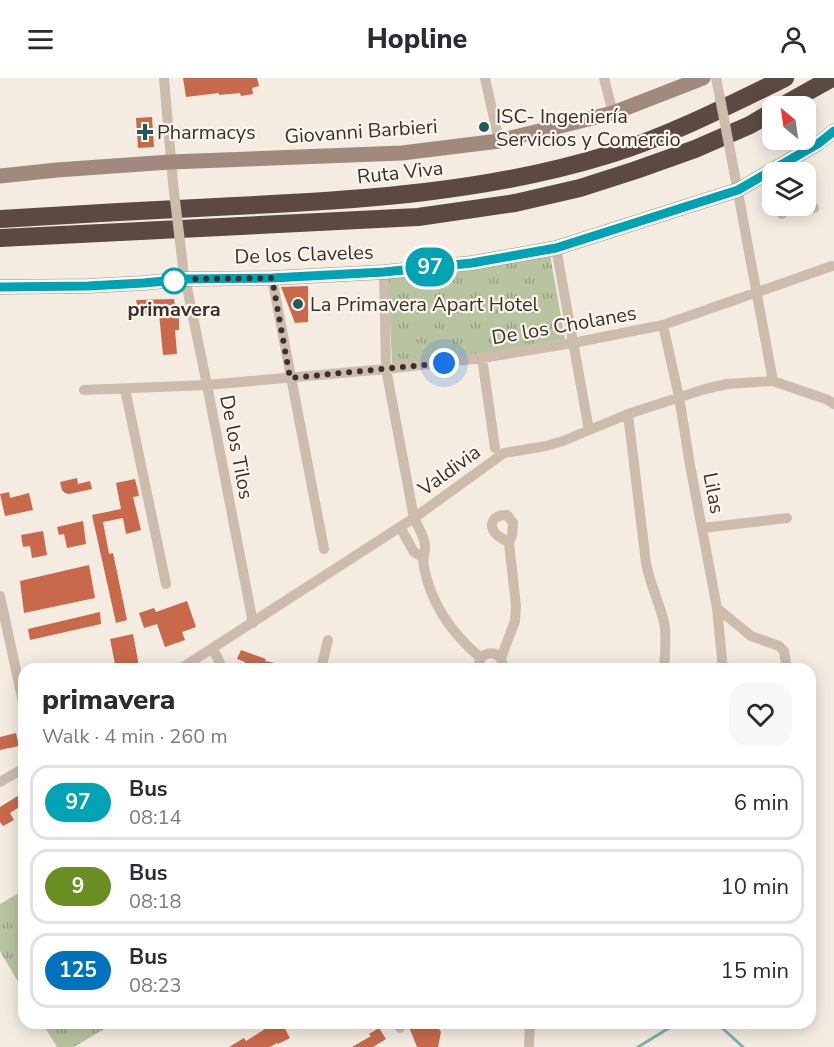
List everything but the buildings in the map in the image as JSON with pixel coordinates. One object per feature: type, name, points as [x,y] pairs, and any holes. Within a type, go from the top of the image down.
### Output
[{"type":"highway","name":"Ruta Viva","points":[[0,219],[339,201],[436,192],[519,178],[611,154],[668,133],[785,78]]},
{"type":"highway","points":[[800,96],[832,78]]},
{"type":"highway","points":[[0,238],[418,217],[515,203],[579,188],[656,163],[695,149],[762,118]]},
{"type":"main road","points":[[613,113],[703,78]]},
{"type":"main road","name":"Giovanni Barbieri","points":[[170,162],[402,153],[499,141],[613,113]]},
{"type":"main road","name":"De los Claveles","points":[[790,162],[834,131]]},
{"type":"main road","points":[[0,176],[170,162]]},
{"type":"main road","name":"De los Claveles","points":[[0,287],[110,285],[184,273],[272,278],[384,272],[472,263],[556,248],[738,190],[762,178]]},
{"type":"street","name":"De los Tilos","points":[[164,78],[172,183],[184,273],[253,623]]},
{"type":"street","points":[[485,78],[499,141]]},
{"type":"street","points":[[604,78],[613,113]]},
{"type":"street","points":[[716,78],[773,381],[834,404]]},
{"type":"street","points":[[556,248],[589,430]]},
{"type":"street","name":"De los Cholanes","points":[[84,390],[207,385],[386,369],[482,358],[573,343],[663,325],[832,266]]},
{"type":"street","points":[[384,272],[386,369],[414,518],[424,541],[425,548],[422,557],[432,596],[440,611],[480,663],[487,653],[495,653],[500,663]]},
{"type":"street","points":[[272,278],[324,549]]},
{"type":"street","name":"Lilas","points":[[663,325],[680,397],[690,465],[717,608],[722,663]]},
{"type":"street","points":[[482,358],[495,448]]},
{"type":"street","name":"Valdivia","points":[[199,663],[213,649],[414,518],[504,453],[563,441],[628,414],[705,389],[727,384],[773,381]]},
{"type":"street","points":[[125,389],[166,584]]},
{"type":"street","points":[[628,414],[646,563],[649,580],[664,622],[666,640],[664,663]]},
{"type":"street","points":[[703,528],[787,518]]},
{"type":"street","points":[[400,527],[414,552],[422,557]]},
{"type":"street","points":[[501,663],[515,621],[516,606],[508,543]]},
{"type":"street","points":[[0,596],[18,680]]},
{"type":"street","points":[[717,608],[751,636],[782,648],[786,663]]},
{"type":"street","points":[[322,663],[328,640]]},
{"type":"street","points":[[213,649],[219,663]]},
{"type":"street","points":[[0,782],[18,772]]},
{"type":"street","points":[[529,1047],[530,1029]]},
{"type":"green space","points":[[550,255],[565,339],[482,354],[392,364],[388,277]]},
{"type":"green space","points":[[18,894],[18,982],[0,951],[0,904]]},
{"type":"green space","points":[[46,1029],[104,1029],[74,1047],[57,1047]]},
{"type":"waterway","points":[[638,1047],[667,1029]]},
{"type":"waterway","points":[[723,1029],[743,1047]]},
{"type":"bus line","name":"97","points":[[0,287],[88,286],[185,279],[272,278],[384,272],[472,263],[556,248],[738,190],[819,143],[834,131]]},
{"type":"place","name":"ISC- Ingeniería Servicios y Comercio","points":[[484,127]]},
{"type":"place","name":"Pharmacys","points":[[145,132]]},
{"type":"place","name":"primavera","points":[[174,281]]},
{"type":"place","name":"La Primavera Apart Hotel","points":[[298,304]]},
{"type":"route","points":[[174,281],[272,278],[290,378],[444,363]]}]
